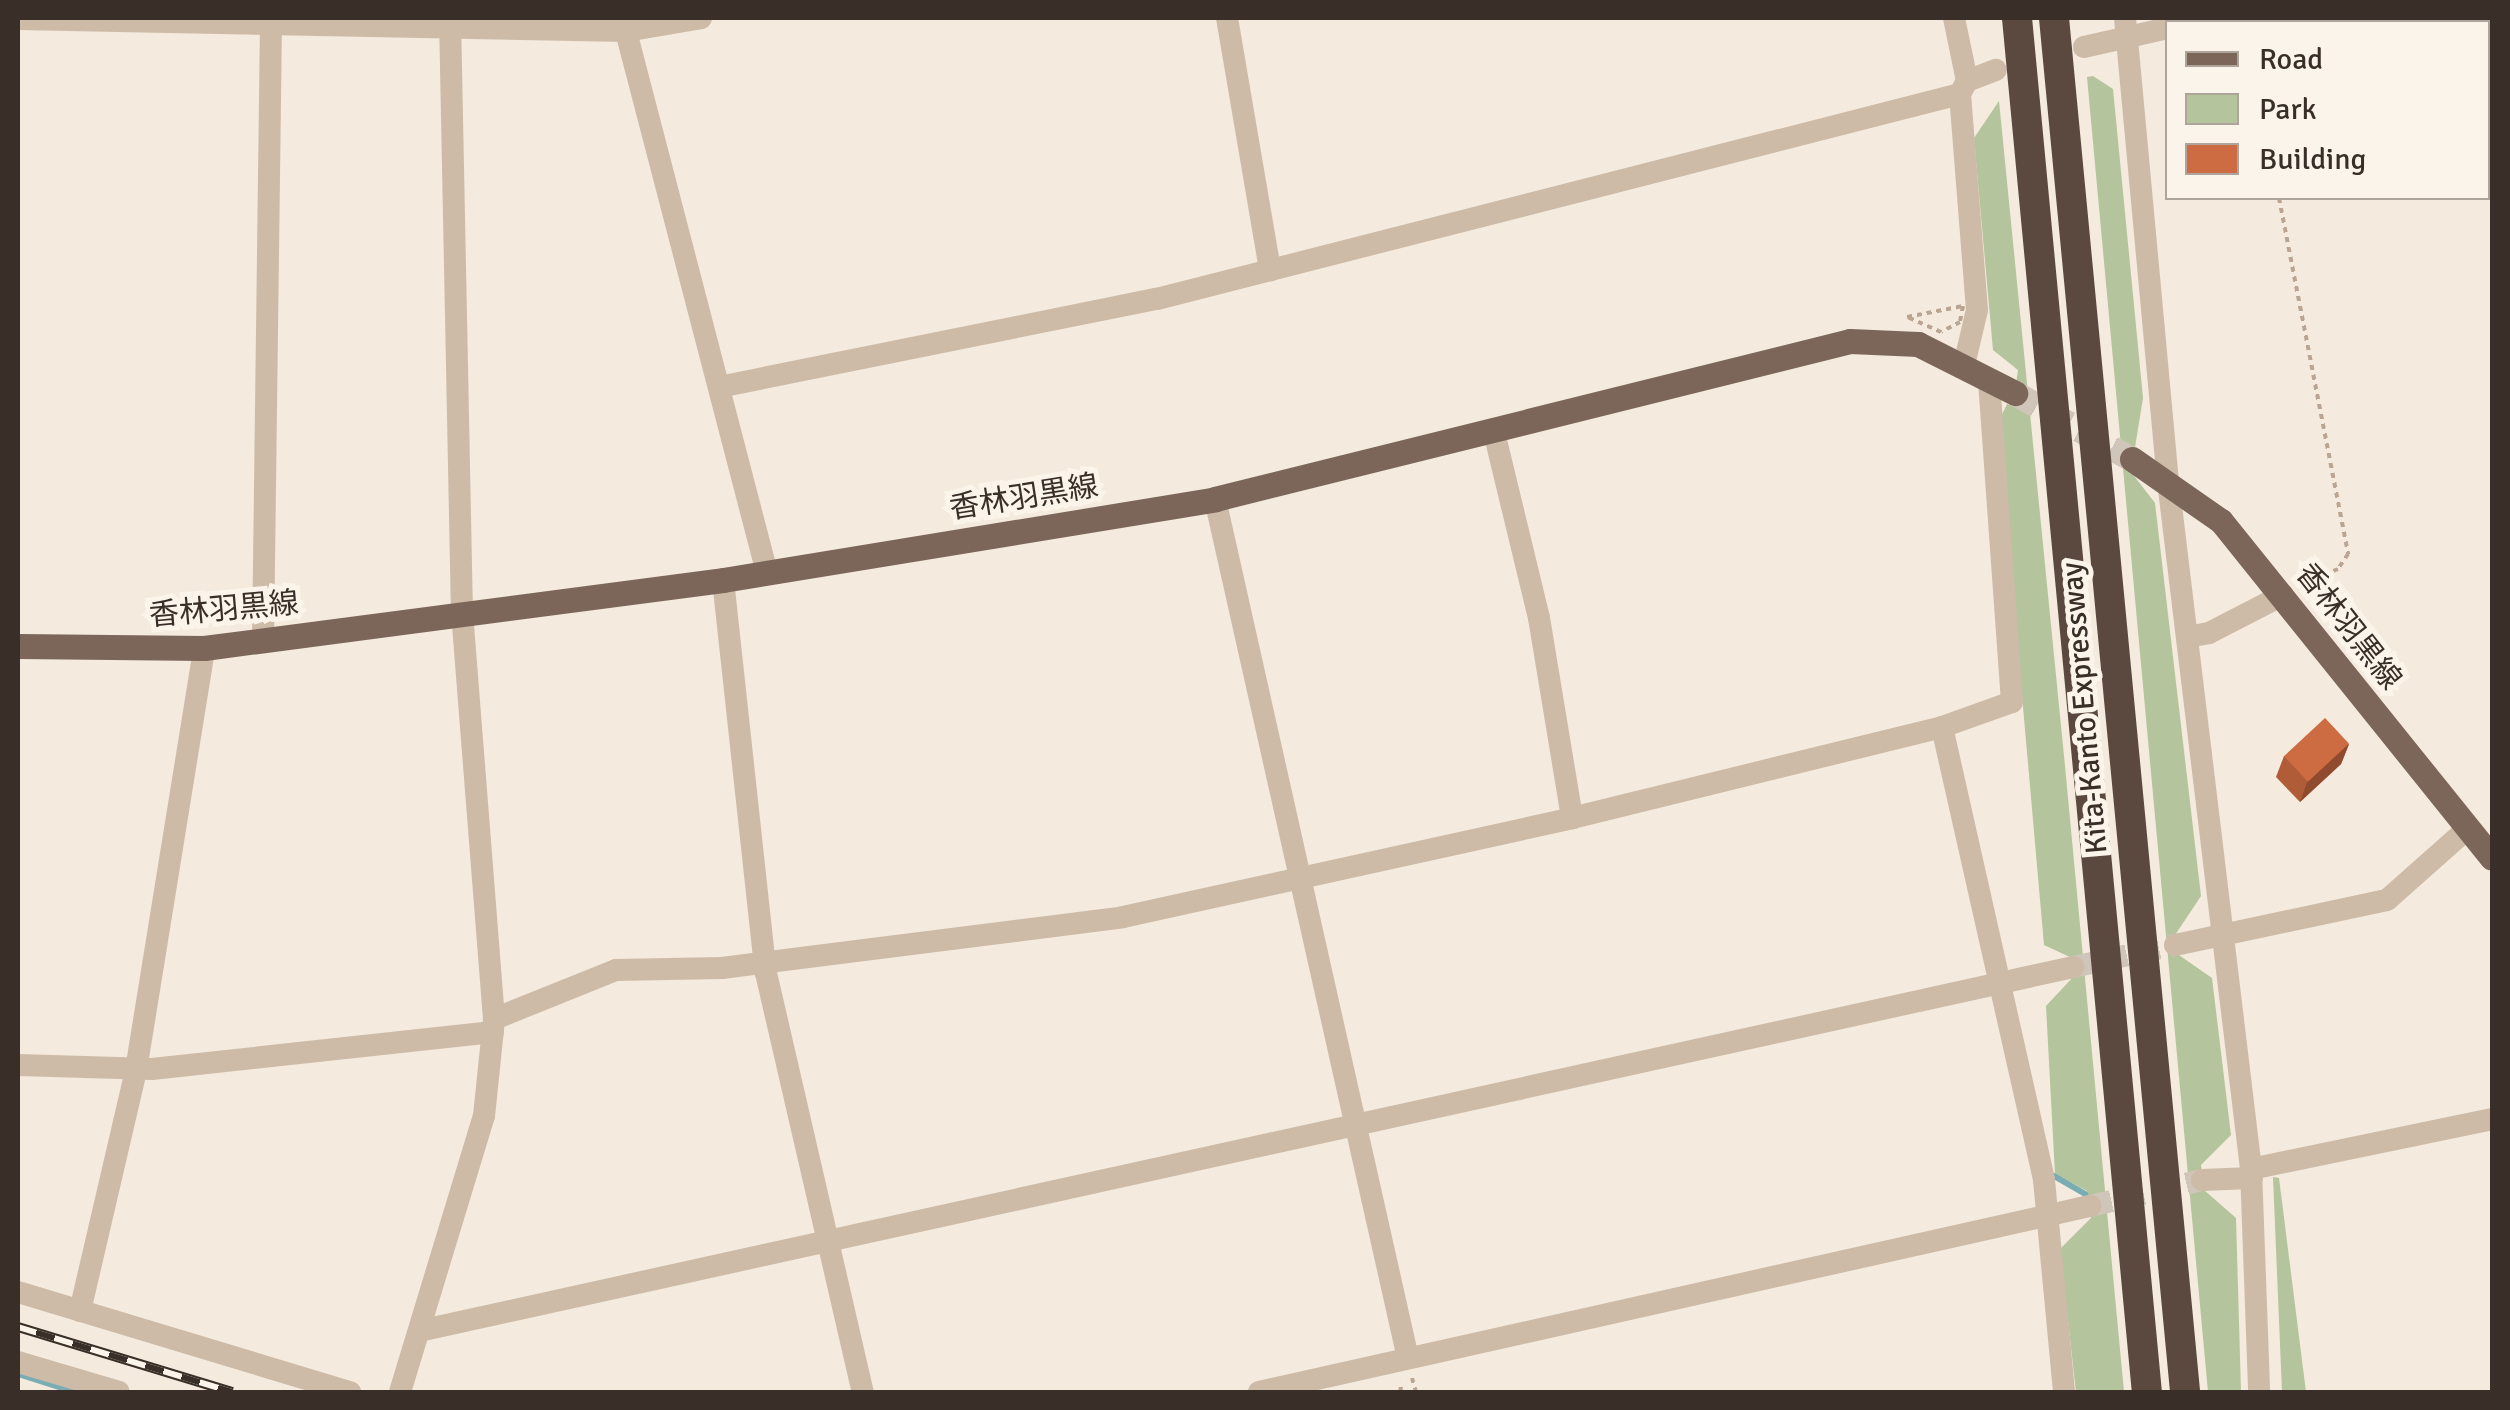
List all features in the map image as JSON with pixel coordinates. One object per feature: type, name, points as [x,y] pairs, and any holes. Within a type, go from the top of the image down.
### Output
[{"type":"highway","name":"Kita-Kanto Expressway","points":[[2017,18],[2148,1392]]},
{"type":"highway","name":"Kita-Kanto Expressway","points":[[2054,18],[2185,1392]]},
{"type":"main road","name":"香林羽黒線","points":[[18,646],[204,648],[723,580],[1216,500],[1850,340],[1903,340],[1964,365],[2014,393]]},
{"type":"main road","name":"香林羽黒線","points":[[2132,458],[2222,521],[2492,858]]},
{"type":"street","points":[[18,18],[624,24],[701,18]]},
{"type":"street","points":[[1227,18],[1270,270]]},
{"type":"street","points":[[1954,18],[1963,88],[1977,322],[1964,365]]},
{"type":"street","points":[[263,640],[270,20]]},
{"type":"street","points":[[400,1392],[484,1116],[494,1025],[462,615],[450,22]]},
{"type":"street","points":[[624,24],[768,573]]},
{"type":"street","points":[[2126,28],[2168,480],[2226,933],[2252,1173],[2260,1392]]},
{"type":"street","points":[[2084,48],[2126,28],[2165,28]]},
{"type":"street","points":[[719,387],[1270,270],[1963,88],[1996,70]]},
{"type":"street","points":[[18,1065],[136,1070],[494,1025],[616,970],[764,961],[1123,917],[1572,818],[1942,728],[2012,702],[1989,380]]},
{"type":"street","points":[[1494,432],[1540,618],[1572,818]]},
{"type":"street","points":[[1216,500],[1276,751],[1408,1358]]},
{"type":"street","points":[[723,580],[764,961],[826,1245],[863,1392]]},
{"type":"street","points":[[2188,636],[2209,634],[2282,595]]},
{"type":"street","points":[[80,1312],[136,1070],[204,648]]},
{"type":"street","points":[[1942,728],[2049,1218],[2064,1392]]},
{"type":"street","points":[[2175,945],[2387,900],[2467,829]]},
{"type":"street","points":[[419,1331],[2001,986],[2074,966]]},
{"type":"street","points":[[2202,1180],[2252,1173],[2492,1119]]},
{"type":"street","points":[[1258,1392],[2090,1206]]},
{"type":"street","points":[[18,1292],[350,1392]]},
{"type":"street","points":[[18,1362],[119,1392]]},
{"type":"path","points":[[2278,200],[2348,554],[2338,569],[2282,595]]},
{"type":"path","points":[[1963,306],[1960,322],[1941,332],[1907,317],[1938,310],[1963,306]]},
{"type":"green space","points":[[2093,76],[2113,89],[2143,398],[2131,472],[2155,503],[2201,896],[2175,935],[2176,953],[2212,978],[2231,1135],[2201,1165],[2204,1190],[2236,1218],[2241,1392],[2208,1392],[2087,77]]},
{"type":"green space","points":[[1999,101],[2124,1392],[2076,1392],[2060,1249],[2091,1218],[2087,1191],[2055,1174],[2046,1006],[2074,976],[2072,958],[2044,945],[1998,423],[2007,404],[2013,406],[2018,370],[1993,350],[1974,138]]},
{"type":"green space","points":[[2273,1177],[2279,1178],[2306,1392],[2282,1392]]},
{"type":"building","points":[[2325,718],[2349,744],[2308,782],[2284,756]]},
{"type":"waterway","points":[[2054,1176],[2085,1194]]},
{"type":"waterway","points":[[18,1374],[75,1392]]},
{"type":"tunnel","points":[[2015,393],[2132,459]]},
{"type":"tunnel","points":[[2073,967],[2175,945]]},
{"type":"tunnel","points":[[2090,1206],[2202,1180]]},
{"type":"railway","points":[[18,1327],[232,1392]]}]
